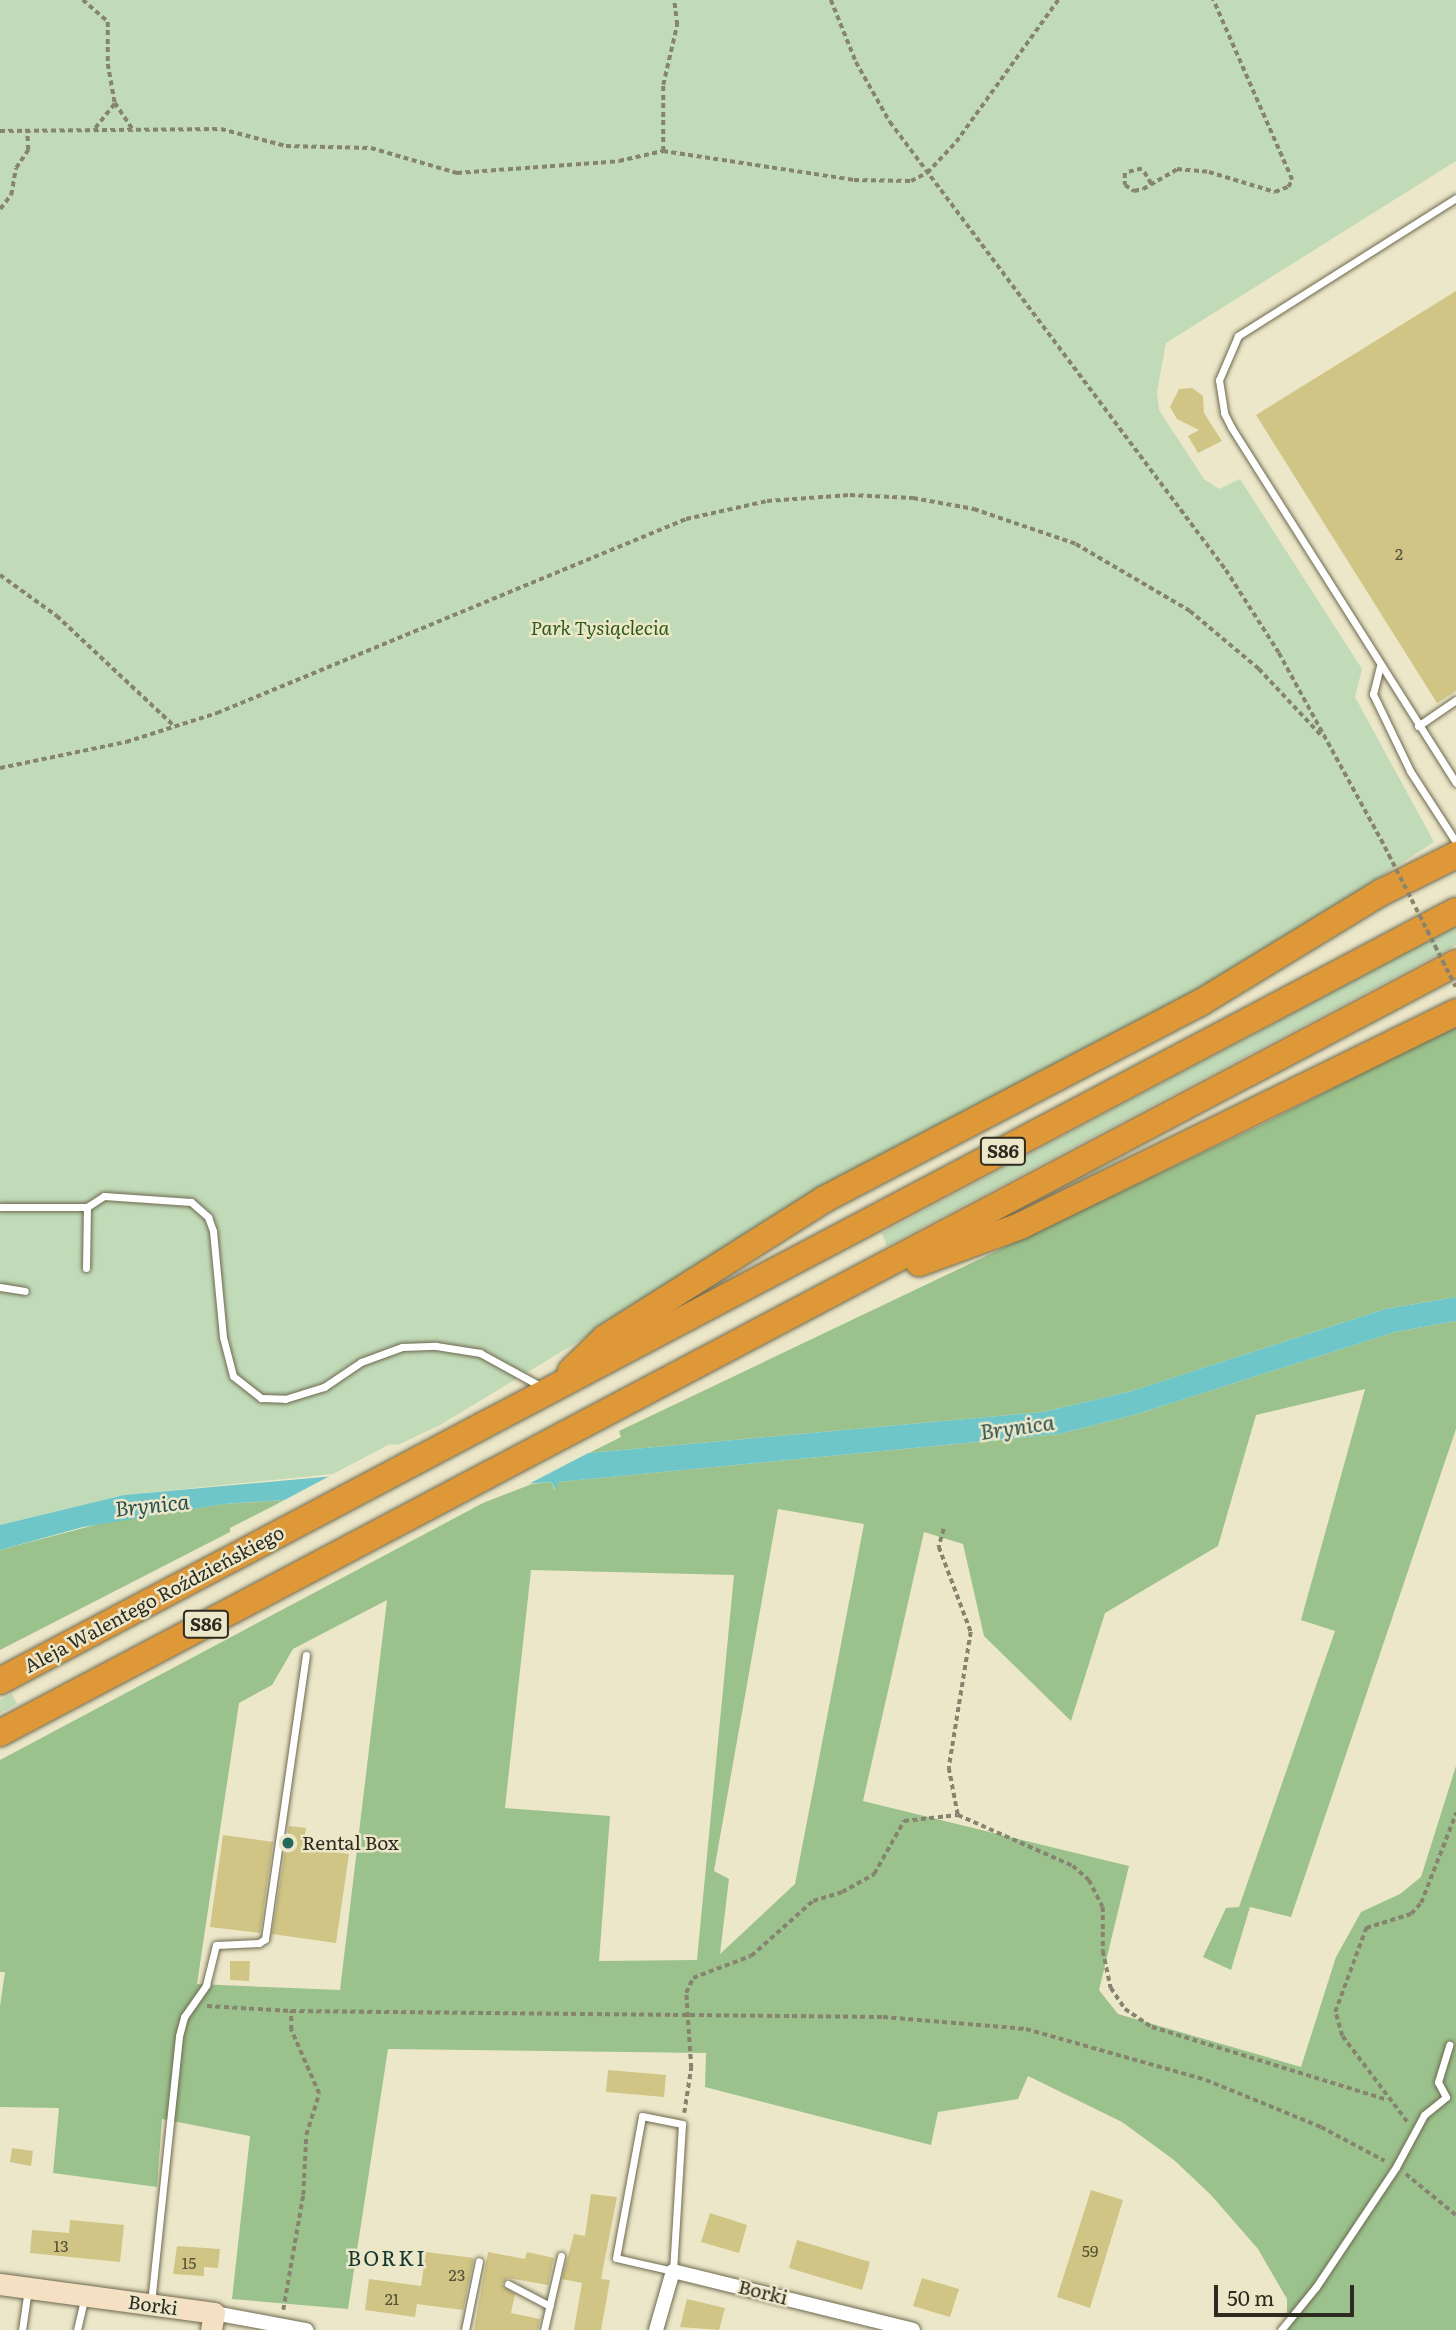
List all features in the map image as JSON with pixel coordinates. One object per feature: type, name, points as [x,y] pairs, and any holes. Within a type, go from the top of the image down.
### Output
[{"type":"highway","points":[[550,1391],[605,1338],[823,1200],[1200,1003],[1382,892],[1456,855]]},
{"type":"highway","name":"S86","points":[[550,1391],[1456,911]]},
{"type":"highway","name":"S86","points":[[0,1733],[1456,964]]},
{"type":"highway","points":[[822,1299],[1020,1226],[1456,1012]]},
{"type":"highway","name":"Aleja Walentego Roździeńskiego","points":[[0,1681],[550,1391]]},
{"type":"street","name":"Borki","points":[[673,2271],[913,2330]]},
{"type":"street","points":[[656,2330],[673,2271]]},
{"type":"street","name":"Borki","points":[[0,2284],[150,2304],[212,2321],[279,2325],[306,2330]]},
{"type":"lane","points":[[1456,198],[1238,336],[1219,380],[1224,413],[1231,426],[1456,783]]},
{"type":"lane","points":[[1381,666],[1373,694],[1410,771],[1456,842]]},
{"type":"lane","points":[[1418,726],[1456,700]]},
{"type":"lane","points":[[0,1207],[88,1207],[104,1196],[191,1202],[208,1217],[223,1336],[233,1376],[261,1398],[285,1399],[324,1387],[361,1362],[402,1346],[436,1346],[481,1353],[550,1391]]},
{"type":"lane","points":[[86,1268],[88,1207]]},
{"type":"lane","points":[[0,1287],[26,1291]]},
{"type":"lane","points":[[150,2304],[179,2036],[206,1985],[216,1945],[259,1943],[265,1939],[306,1655]]},
{"type":"lane","points":[[1281,2330],[1316,2287],[1396,2167],[1424,2115],[1446,2097],[1438,2082],[1449,2045]]},
{"type":"lane","points":[[642,2116],[682,2124],[673,2271],[616,2258],[642,2116]]},
{"type":"lane","points":[[544,2330],[561,2256]]},
{"type":"lane","points":[[466,2330],[479,2262]]},
{"type":"lane","points":[[508,2284],[550,2306]]},
{"type":"lane","points":[[22,2330],[28,2288]]},
{"type":"lane","points":[[77,2330],[86,2296]]},
{"type":"path","points":[[83,0],[108,22],[108,64],[115,103],[134,131]]},
{"type":"path","points":[[663,152],[663,85],[677,26],[674,0]]},
{"type":"path","points":[[831,0],[856,62],[927,173],[1226,570],[1279,653],[1321,735],[1385,847],[1456,987]]},
{"type":"path","points":[[0,131],[220,129],[286,146],[371,148],[457,173],[619,160],[663,152],[854,180],[911,181],[927,173],[997,89],[1058,0]]},
{"type":"path","points":[[1151,184],[1142,169],[1125,173],[1125,186],[1133,191],[1151,184],[1177,169],[1209,172],[1275,192],[1288,187],[1292,180],[1213,0]]},
{"type":"path","points":[[94,129],[115,103]]},
{"type":"path","points":[[0,209],[11,195],[16,168],[28,150],[27,130]]},
{"type":"path","points":[[0,768],[126,743],[175,727],[326,669],[643,533],[729,507],[850,495],[913,498],[974,509],[1076,544],[1191,611],[1259,670],[1321,735]]},
{"type":"path","points":[[0,575],[57,615],[175,727]]},
{"type":"path","points":[[944,1529],[939,1547],[971,1632],[949,1768],[958,1815]]},
{"type":"path","points":[[1414,2132],[1385,2099],[1342,2036],[1335,2012],[1337,1999],[1366,1928],[1411,1914],[1421,1903],[1456,1813]]},
{"type":"path","points":[[682,2124],[691,2067],[686,2011],[693,1978],[751,1956],[813,1901],[842,1892],[874,1874],[904,1821],[958,1815],[1073,1866],[1089,1880],[1103,1907],[1103,1951],[1111,1988],[1125,2009],[1152,2027],[1385,2099]]},
{"type":"path","points":[[195,2002],[291,2011],[686,2011],[883,2017],[1026,2029],[1206,2080],[1321,2127],[1396,2167],[1456,2214]]},
{"type":"path","points":[[279,2325],[303,2195],[306,2135],[319,2094],[291,2030],[291,2011]]},
{"type":"green space","name":"Park Tysiąclecia","points":[[0,0],[1456,0],[1456,161],[1166,343],[1157,392],[1159,410],[1204,479],[1219,489],[1240,479],[1362,669],[1355,697],[1434,842],[1230,974],[834,1187],[440,1425],[398,1445],[390,1444],[333,1474],[124,1495],[0,1525]]},
{"type":"green space","points":[[1456,926],[1456,945],[887,1246],[882,1233]]},
{"type":"green space","points":[[1456,1025],[1456,1297],[1385,1309],[1132,1391],[1043,1412],[589,1453],[621,1437],[619,1431],[1263,1124]]},
{"type":"green space","points":[[1456,1321],[1456,1429],[1291,1917],[1250,1907],[1231,1970],[1203,1957],[1226,1908],[1239,1907],[1335,1631],[1301,1620],[1365,1389],[1256,1415],[1218,1546],[1105,1613],[1071,1721],[984,1636],[963,1544],[924,1532],[863,1801],[1129,1866],[1099,1990],[1118,2014],[1301,2067],[1336,1957],[1361,1912],[1400,1894],[1421,1877],[1456,1766],[1456,2330],[1287,2330],[1287,2299],[1258,2249],[1211,2195],[1174,2160],[1122,2122],[1028,2076],[1018,2099],[938,2112],[931,2145],[705,2087],[706,2053],[388,2049],[348,2309],[232,2299],[250,2136],[162,2119],[157,2187],[53,2173],[59,2108],[0,2107],[0,2006],[5,1972],[0,1972],[0,1760],[483,1503],[532,1484],[551,1482],[555,1490],[557,1482],[1059,1434],[1134,1415],[1395,1332]],"holes":[[[778,1509],[864,1524],[795,1884],[720,1954],[729,1879],[714,1871]],[[531,1570],[734,1575],[697,1960],[599,1961],[610,1816],[505,1808]],[[387,1600],[340,1990],[197,1984],[239,1703],[272,1685],[293,1649]]]},
{"type":"green space","points":[[285,1500],[230,1528],[230,1532],[0,1650],[0,1550],[106,1522],[224,1504]]},
{"type":"green space","points":[[12,1694],[17,1704],[0,1713],[0,1700]]},
{"type":"water","name":"Brynica","points":[[1456,1297],[1456,1321],[1395,1332],[1134,1415],[1059,1434],[558,1482],[556,1490],[551,1482],[224,1504],[83,1527],[0,1550],[0,1525],[124,1495],[1043,1412],[1132,1391],[1385,1309]]},
{"type":"pier","points":[[596,1449],[521,1488],[277,1504],[341,1470]]},
{"type":"building","points":[[1456,291],[1456,691],[1437,703],[1256,415]]},
{"type":"building","points":[[1192,388],[1203,396],[1204,413],[1222,441],[1198,453],[1188,436],[1199,430],[1177,419],[1170,407],[1179,389]]},
{"type":"building","points":[[289,1826],[306,1828],[303,1847],[349,1854],[336,1943],[272,1934]]},
{"type":"building","points":[[223,1835],[273,1842],[260,1933],[210,1927]]},
{"type":"building","points":[[230,1961],[250,1961],[249,1981],[230,1980]]},
{"type":"building","points":[[608,2070],[666,2075],[664,2097],[606,2092]]},
{"type":"building","points":[[12,2148],[33,2151],[31,2166],[10,2162]]},
{"type":"building","points":[[1091,2190],[1123,2200],[1090,2308],[1057,2297]]},
{"type":"building","points":[[591,2194],[617,2197],[601,2279],[610,2280],[601,2330],[574,2330],[582,2283],[562,2279],[574,2234],[585,2236]]},
{"type":"building","points":[[710,2213],[747,2225],[739,2253],[701,2242]]},
{"type":"building","points":[[70,2220],[124,2225],[120,2262],[30,2253],[32,2230],[69,2233]]},
{"type":"building","points":[[797,2240],[870,2262],[862,2290],[789,2268]]},
{"type":"building","points":[[177,2246],[220,2249],[218,2268],[204,2267],[204,2276],[173,2274]]},
{"type":"building","points":[[426,2252],[474,2258],[463,2310],[417,2304],[415,2317],[365,2310],[369,2279],[421,2286]]},
{"type":"building","points":[[488,2252],[525,2259],[527,2252],[554,2258],[548,2285],[508,2278],[502,2284],[515,2294],[511,2313],[540,2319],[538,2330],[474,2330]]},
{"type":"building","points":[[922,2278],[959,2289],[950,2317],[913,2306]]},
{"type":"building","points":[[687,2299],[725,2308],[719,2330],[680,2327]]},
{"type":"place","name":"Rental Box","points":[[288,1843]]},
{"type":"district","name":"BORKI","points":[[387,2257]]}]
